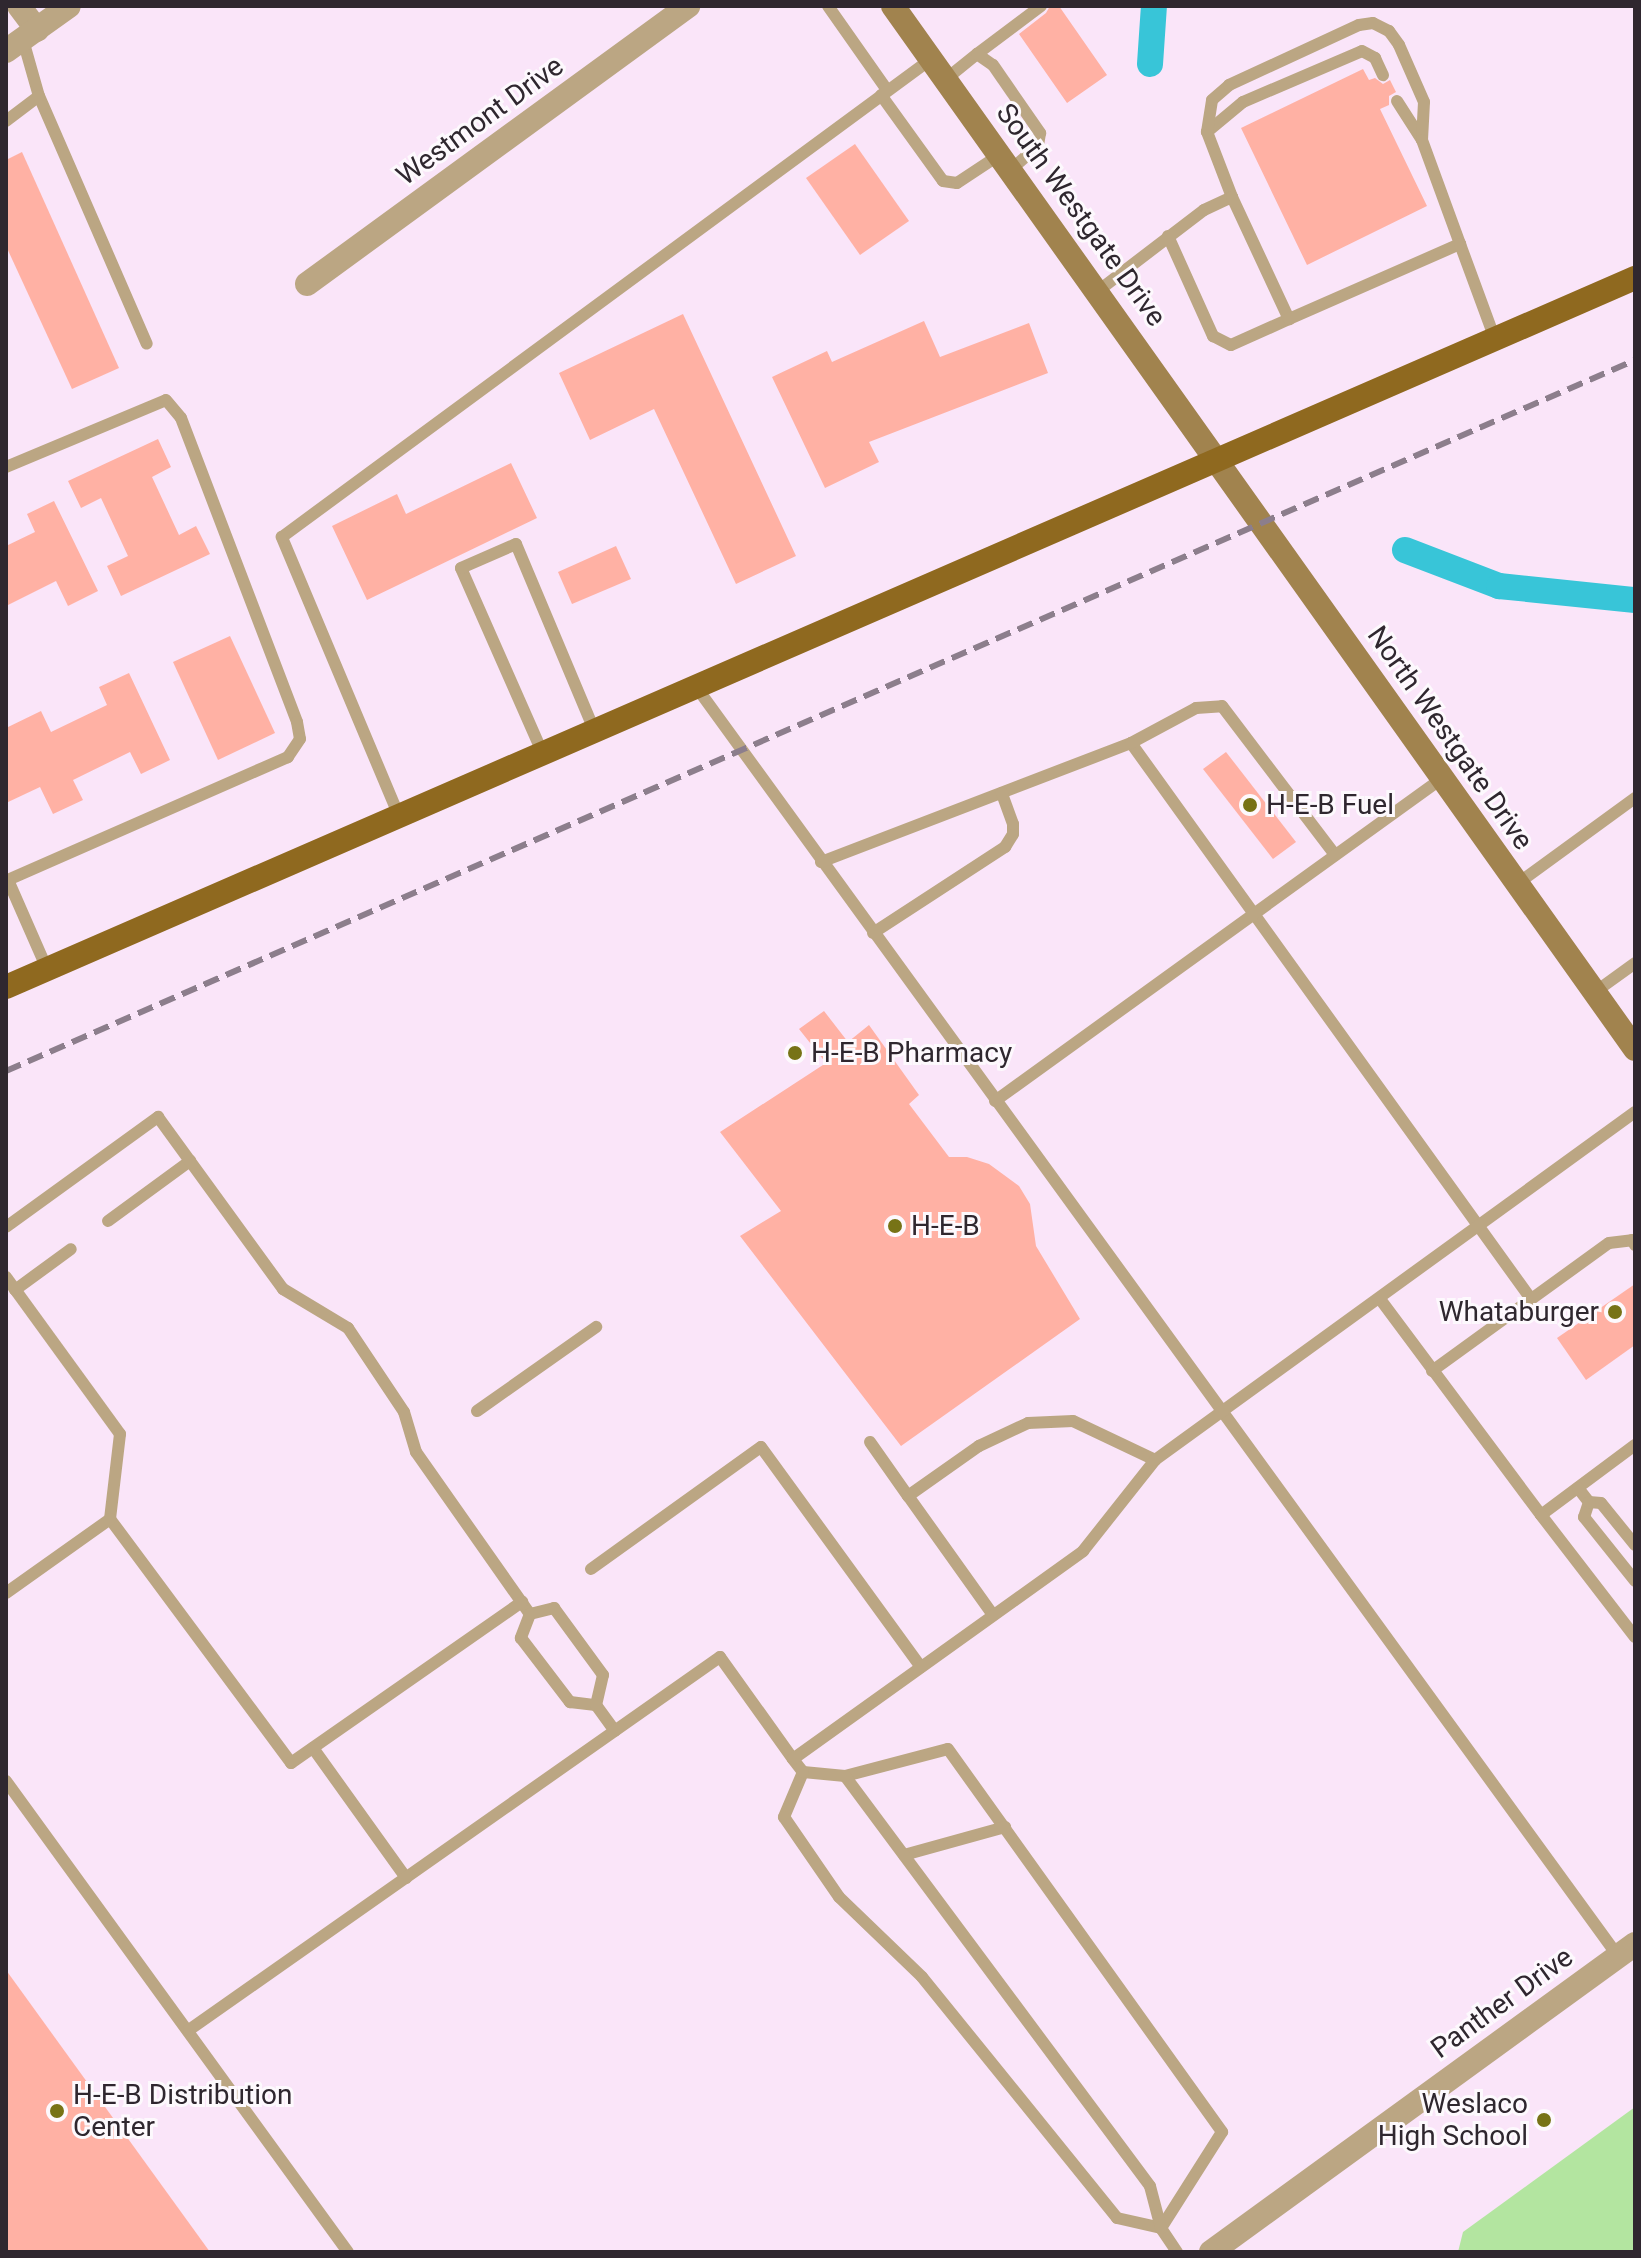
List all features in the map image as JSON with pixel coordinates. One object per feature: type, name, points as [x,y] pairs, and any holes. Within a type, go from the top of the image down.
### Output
[{"type":"main road","points":[[6,987],[1635,278]]},
{"type":"street","points":[[19,6],[22,40]]},
{"type":"street","points":[[22,40],[69,6]]},
{"type":"street","name":"Westmont Drive","points":[[307,284],[688,6]]},
{"type":"street","name":"South Westgate Drive","points":[[893,6],[1219,460]]},
{"type":"street","name":"North Westgate Drive","points":[[1219,460],[1441,779],[1635,1049]]},
{"type":"street","name":"Panther Drive","points":[[1211,2252],[1626,1950]]},
{"type":"lane","points":[[828,6],[943,181],[957,183],[1038,146],[1040,133],[993,65],[977,54]]},
{"type":"lane","points":[[946,79],[1041,6]]},
{"type":"lane","points":[[1289,319],[1232,197],[1207,132],[1212,100],[1229,85],[1359,25],[1373,23],[1389,31],[1399,45],[1424,102],[1422,140]]},
{"type":"lane","points":[[22,40],[39,96],[147,344]]},
{"type":"lane","points":[[1207,132],[1243,102],[1362,51],[1375,58],[1383,75]]},
{"type":"lane","points":[[399,816],[282,537],[931,59]]},
{"type":"lane","points":[[6,121],[39,96]]},
{"type":"lane","points":[[1397,101],[1422,140],[1495,339]]},
{"type":"lane","points":[[1098,291],[1204,210],[1232,197]]},
{"type":"lane","points":[[1168,236],[1213,336],[1231,345],[1460,244]]},
{"type":"lane","points":[[6,467],[166,400],[181,418],[297,722],[300,739],[288,757],[7,881],[47,969]]},
{"type":"lane","points":[[543,754],[461,568],[516,544],[595,732]]},
{"type":"lane","points":[[697,688],[1223,1414],[1626,1950]]},
{"type":"lane","points":[[821,862],[1131,743],[1196,708],[1222,706],[1335,855]]},
{"type":"lane","points":[[1131,743],[1531,1299]]},
{"type":"lane","points":[[995,1101],[1441,779]]},
{"type":"lane","points":[[873,933],[1005,847],[1013,834],[1013,824],[1002,793]]},
{"type":"lane","points":[[1517,884],[1635,798]]},
{"type":"lane","points":[[1595,992],[1635,963]]},
{"type":"lane","points":[[793,1759],[1083,1551],[1155,1460],[1223,1414],[1635,1112]]},
{"type":"lane","points":[[6,1227],[158,1117],[283,1289],[348,1328],[404,1412],[416,1452],[530,1614]]},
{"type":"lane","points":[[108,1221],[190,1161]]},
{"type":"lane","points":[[1432,1371],[1609,1243],[1632,1240],[1635,1245]]},
{"type":"lane","points":[[15,1290],[71,1249]]},
{"type":"lane","points":[[6,1277],[120,1434],[110,1519],[291,1763],[522,1602]]},
{"type":"lane","points":[[1380,1299],[1635,1637]]},
{"type":"lane","points":[[477,1411],[596,1327]]},
{"type":"lane","points":[[908,1496],[979,1446],[1028,1423],[1073,1421],[1155,1460]]},
{"type":"lane","points":[[870,1442],[993,1615]]},
{"type":"lane","points":[[1541,1515],[1635,1445]]},
{"type":"lane","points":[[591,1569],[761,1447],[921,1667]]},
{"type":"lane","points":[[1578,1488],[1589,1502],[1601,1503],[1635,1545]]},
{"type":"lane","points":[[1589,1502],[1584,1517],[1635,1581]]},
{"type":"lane","points":[[6,1593],[110,1519]]},
{"type":"lane","points":[[530,1614],[554,1608],[603,1675],[596,1705]]},
{"type":"lane","points":[[530,1614],[521,1638],[570,1702],[596,1705],[615,1731]]},
{"type":"lane","points":[[189,2030],[720,1657],[803,1772],[845,1776],[948,1749],[1222,2132],[1161,2228]]},
{"type":"lane","points":[[313,1748],[406,1878]]},
{"type":"lane","points":[[803,1772],[784,1817],[839,1897],[922,1977],[1117,2218],[1161,2228]]},
{"type":"lane","points":[[845,1776],[1150,2186],[1161,2228],[1177,2252]]},
{"type":"lane","points":[[6,1781],[348,2252]]},
{"type":"lane","points":[[904,1855],[1005,1827]]},
{"type":"green space","points":[[1635,2107],[1635,2252],[1458,2252],[1463,2232]]},
{"type":"building","points":[[1050,6],[1059,6],[1107,75],[1067,103],[1019,34],[1046,13]]},
{"type":"building","points":[[1363,69],[1369,80],[1375,78],[1383,84],[1390,80],[1396,92],[1389,96],[1389,105],[1380,109],[1427,206],[1307,265],[1241,128]]},
{"type":"building","points":[[855,144],[909,221],[860,255],[806,178]]},
{"type":"building","points":[[22,152],[119,368],[72,389],[6,246],[6,160]]},
{"type":"building","points":[[683,314],[796,556],[736,584],[654,409],[590,440],[559,373]]},
{"type":"building","points":[[924,321],[940,357],[1029,323],[1048,373],[869,442],[879,462],[825,488],[772,377],[827,351],[832,362]]},
{"type":"building","points":[[158,439],[171,467],[152,477],[179,535],[196,526],[210,554],[121,596],[107,566],[128,556],[101,498],[81,508],[68,481]]},
{"type":"building","points":[[511,463],[537,518],[367,600],[332,526],[397,494],[406,514]]},
{"type":"building","points":[[54,501],[98,591],[68,606],[56,581],[6,606],[6,546],[35,532],[27,514]]},
{"type":"building","points":[[616,546],[631,579],[572,604],[558,572]]},
{"type":"building","points":[[230,636],[275,733],[218,760],[173,662]]},
{"type":"building","points":[[129,673],[170,760],[141,774],[130,752],[73,780],[83,800],[53,814],[40,787],[6,803],[6,728],[41,711],[51,732],[107,705],[99,687]]},
{"type":"building","name":"H-E-B Fuel","points":[[1226,752],[1296,842],[1273,859],[1203,769]]},
{"type":"building","name":"H-E-B","points":[[824,1011],[848,1042],[869,1025],[919,1095],[909,1104],[949,1157],[967,1157],[989,1164],[1019,1186],[1030,1204],[1036,1246],[1080,1319],[901,1446],[740,1236],[781,1211],[720,1132],[826,1063],[799,1029]]},
{"type":"building","name":"Whataburger","points":[[1635,1284],[1635,1345],[1586,1380],[1557,1338]]},
{"type":"building","name":"H-E-B Distribution Center","points":[[6,1970],[210,2252],[6,2252]]},
{"type":"waterway","points":[[1150,64],[1154,6]]},
{"type":"waterway","points":[[1405,550],[1499,586],[1635,600]]},
{"type":"railway","points":[[6,1071],[1635,360]]},
{"type":"place","name":"H-E-B Fuel","points":[[1250,805]]},
{"type":"place","name":"H-E-B Pharmacy","points":[[795,1053]]},
{"type":"place","name":"H-E-B","points":[[895,1226]]},
{"type":"place","name":"Whataburger","points":[[1615,1312]]},
{"type":"place","name":"H-E-B Distribution Center","points":[[57,2111]]},
{"type":"place","name":"Weslaco High School","points":[[1544,2120]]}]
